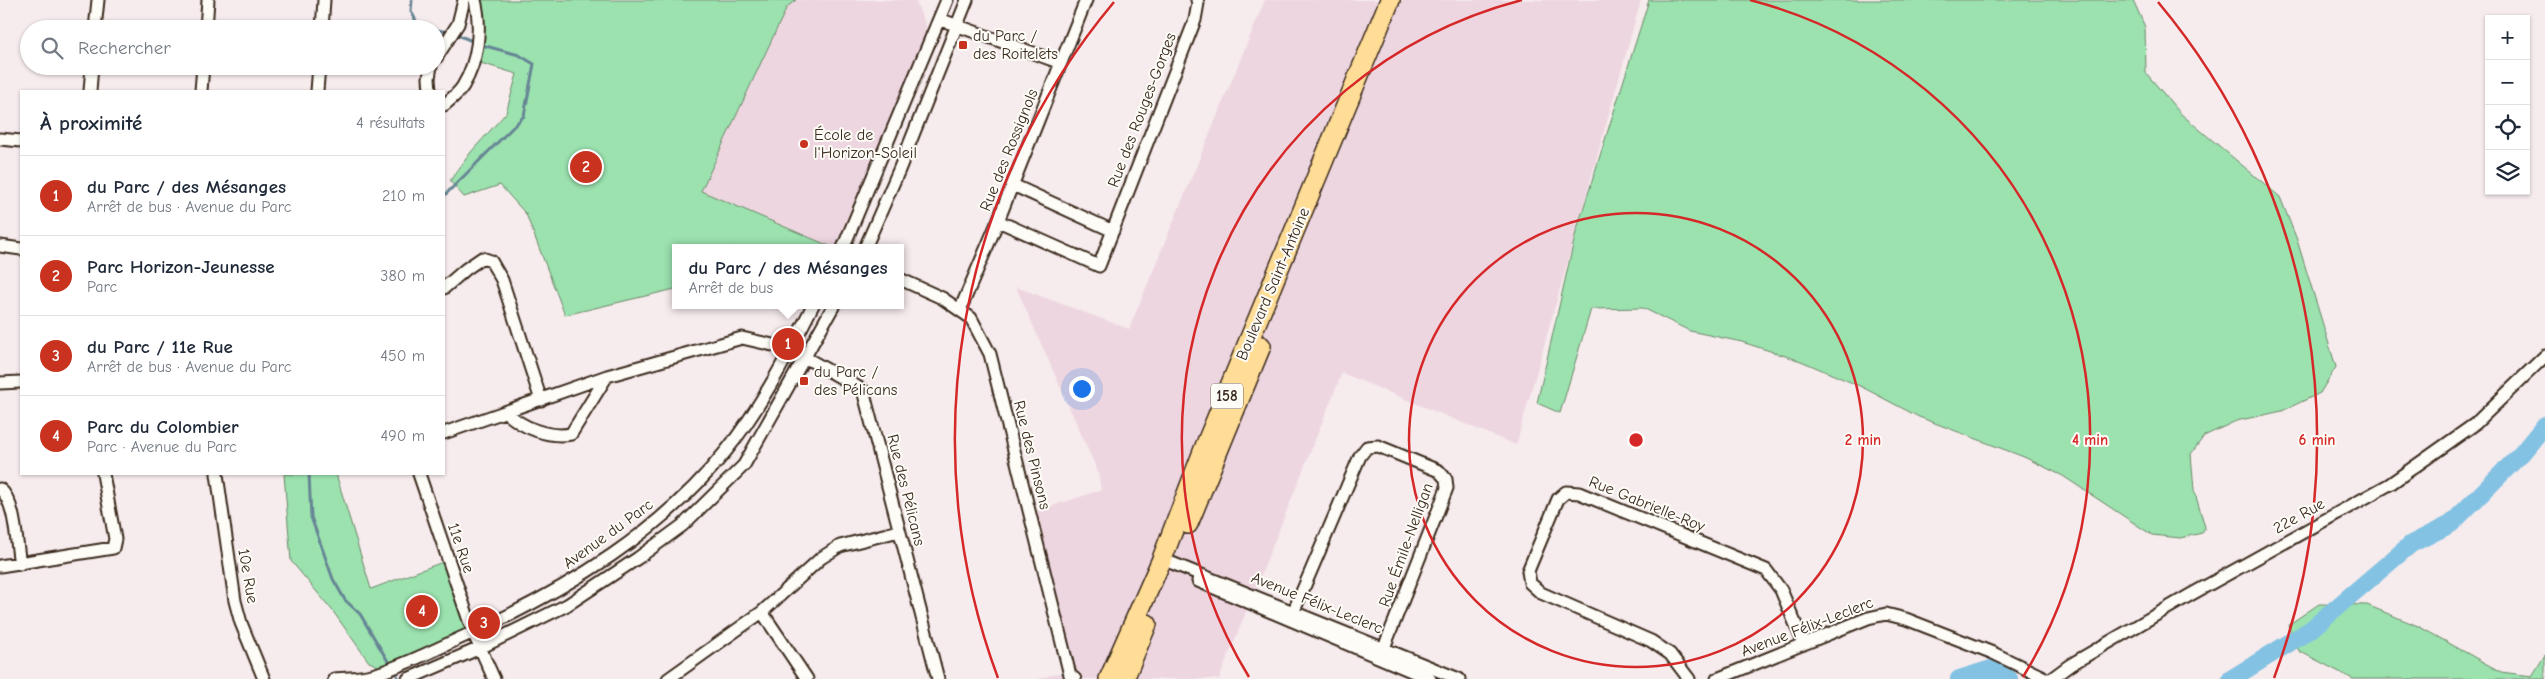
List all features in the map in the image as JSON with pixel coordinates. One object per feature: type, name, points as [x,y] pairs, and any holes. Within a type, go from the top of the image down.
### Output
[{"type":"main road","name":"Boulevard Saint-Antoine","points":[[1124,679],[1166,564],[1204,449],[1390,0]]},
{"type":"main road","name":"Boulevard Saint-Antoine","points":[[1109,679],[1166,564],[1402,0]]},
{"type":"street","points":[[97,20],[98,0]]},
{"type":"street","points":[[207,20],[208,0]]},
{"type":"street","points":[[323,20],[324,0]]},
{"type":"street","points":[[445,44],[458,24],[464,0]]},
{"type":"street","points":[[445,104],[463,88],[474,61],[480,19],[475,0]]},
{"type":"street","points":[[845,244],[947,0]]},
{"type":"street","points":[[866,244],[899,170],[966,0]]},
{"type":"street","name":"Rue des Rossignols","points":[[960,310],[998,221],[1086,0]]},
{"type":"street","name":"Rue des Rouges-Gorges","points":[[998,221],[1099,266],[1195,20],[1198,2],[1196,0]]},
{"type":"street","points":[[939,19],[1061,63]]},
{"type":"street","points":[[90,90],[91,75]]},
{"type":"street","points":[[201,90],[202,75]]},
{"type":"street","points":[[317,90],[318,75]]},
{"type":"street","points":[[430,75],[430,90]]},
{"type":"street","points":[[0,139],[20,141]]},
{"type":"street","points":[[881,161],[899,170]]},
{"type":"street","points":[[1013,184],[1113,231]]},
{"type":"street","points":[[0,246],[20,249]]},
{"type":"street","points":[[445,287],[482,258],[492,260],[502,280],[540,400]]},
{"type":"street","name":"Rue des Pinsons","points":[[904,281],[942,298],[971,318],[990,354],[1070,675],[1075,679]]},
{"type":"street","name":"Avenue du Parc","points":[[334,679],[379,673],[473,632],[527,607],[583,575],[628,543],[671,508],[727,451],[790,349],[812,309]]},
{"type":"street","points":[[408,679],[480,648],[566,605],[638,558],[683,524],[744,465],[832,309]]},
{"type":"street","name":"Rue des Pélicans","points":[[445,433],[607,376],[742,338],[790,349],[863,390],[938,679]]},
{"type":"street","name":"22e Rue","points":[[2051,679],[2070,665],[2190,595],[2390,484],[2475,424],[2545,356]]},
{"type":"street","points":[[506,412],[517,423],[558,437],[571,434],[607,376]]},
{"type":"street","points":[[0,384],[20,382]]},
{"type":"street","name":"Rue Émile-Nelligan","points":[[1291,615],[1360,456],[1367,447],[1378,446],[1439,471],[1446,479],[1447,488],[1382,653]]},
{"type":"street","points":[[0,566],[113,548],[115,539],[103,475]]},
{"type":"street","name":"10e Rue","points":[[217,475],[235,601],[241,623],[264,679]]},
{"type":"street","name":"11e Rue","points":[[419,475],[473,632],[494,679]]},
{"type":"street","points":[[0,489],[7,495],[11,505],[20,564]]},
{"type":"street","name":"Rue Gabrielle-Roy","points":[[1689,679],[1670,654],[1651,641],[1541,594],[1530,583],[1528,571],[1558,500],[1566,492],[1579,493],[1766,570],[1781,590],[1804,644]]},
{"type":"street","points":[[668,679],[762,612],[821,558],[840,546],[899,531]]},
{"type":"street","name":"Avenue Félix-Leclerc","points":[[1166,564],[1382,653],[1459,679]]},
{"type":"street","points":[[762,612],[807,679]]},
{"type":"street","name":"Avenue Félix-Leclerc","points":[[1717,679],[1868,618],[1886,614],[1906,619],[1993,653],[2047,679]]},
{"type":"street","name":"Avenue Félix-Leclerc","points":[[1382,653],[1430,679]]},
{"type":"shaded area","name":"École de l'Horizon-Soleil","points":[[796,0],[915,0],[931,38],[845,244],[825,244],[701,191],[787,7]]},
{"type":"shaded area","points":[[1265,0],[1641,0],[1516,445],[1342,373],[1219,679],[1038,679],[1070,670],[1031,513],[1101,490],[1098,472],[1016,287],[1129,329]]},
{"type":"green space","points":[[475,0],[796,0],[787,7],[701,191],[825,244],[672,244],[672,290],[565,315],[526,214],[500,185],[464,197],[450,181],[471,152],[506,113],[517,74],[474,61]]},
{"type":"green space","points":[[1649,0],[2133,0],[2145,27],[2146,73],[2181,114],[2280,197],[2297,240],[2336,367],[2320,393],[2282,411],[2236,421],[2204,436],[2191,454],[2194,490],[2205,527],[2202,533],[2180,538],[2152,535],[2063,476],[2024,457],[1919,417],[1862,387],[1801,361],[1742,342],[1690,331],[1643,308],[1591,309],[1560,413],[1537,403],[1576,232]]},
{"type":"green space","points":[[284,475],[336,475],[371,589],[448,560],[473,633],[396,667],[378,666],[369,662],[332,610],[291,561]]},
{"type":"green space","points":[[2319,604],[2367,605],[2418,626],[2501,672],[2532,676],[2545,655],[2545,679],[2353,679],[2299,651],[2288,625]]},
{"type":"waterway","points":[[412,0],[411,11],[416,20]]},
{"type":"waterway","points":[[445,31],[450,32]]},
{"type":"waterway","points":[[458,35],[472,41]]},
{"type":"waterway","points":[[445,195],[524,116],[534,64],[519,55],[482,45]]},
{"type":"waterway","points":[[2231,679],[2310,630],[2411,544],[2451,524],[2522,453],[2545,425]]},
{"type":"waterway","points":[[309,475],[311,517],[333,579],[345,600],[360,614],[389,663]]},
{"type":"waterway","points":[[1959,679],[1991,669],[2009,679]]},
{"type":"waterway","points":[[395,672],[398,677]]},
{"type":"place","name":"du Parc / des Roitelets","points":[[963,45]]},
{"type":"place","name":"École de l'Horizon-Soleil","points":[[804,144]]},
{"type":"place","name":"Parc Horizon-Jeunesse","points":[[586,167]]},
{"type":"place","name":"du Parc / des Mésanges","points":[[788,344]]},
{"type":"place","name":"du Parc / des Pélicans","points":[[804,381]]},
{"type":"place","name":"Parc du Colombier","points":[[422,611]]},
{"type":"place","name":"du Parc / 11e Rue","points":[[484,623]]}]
